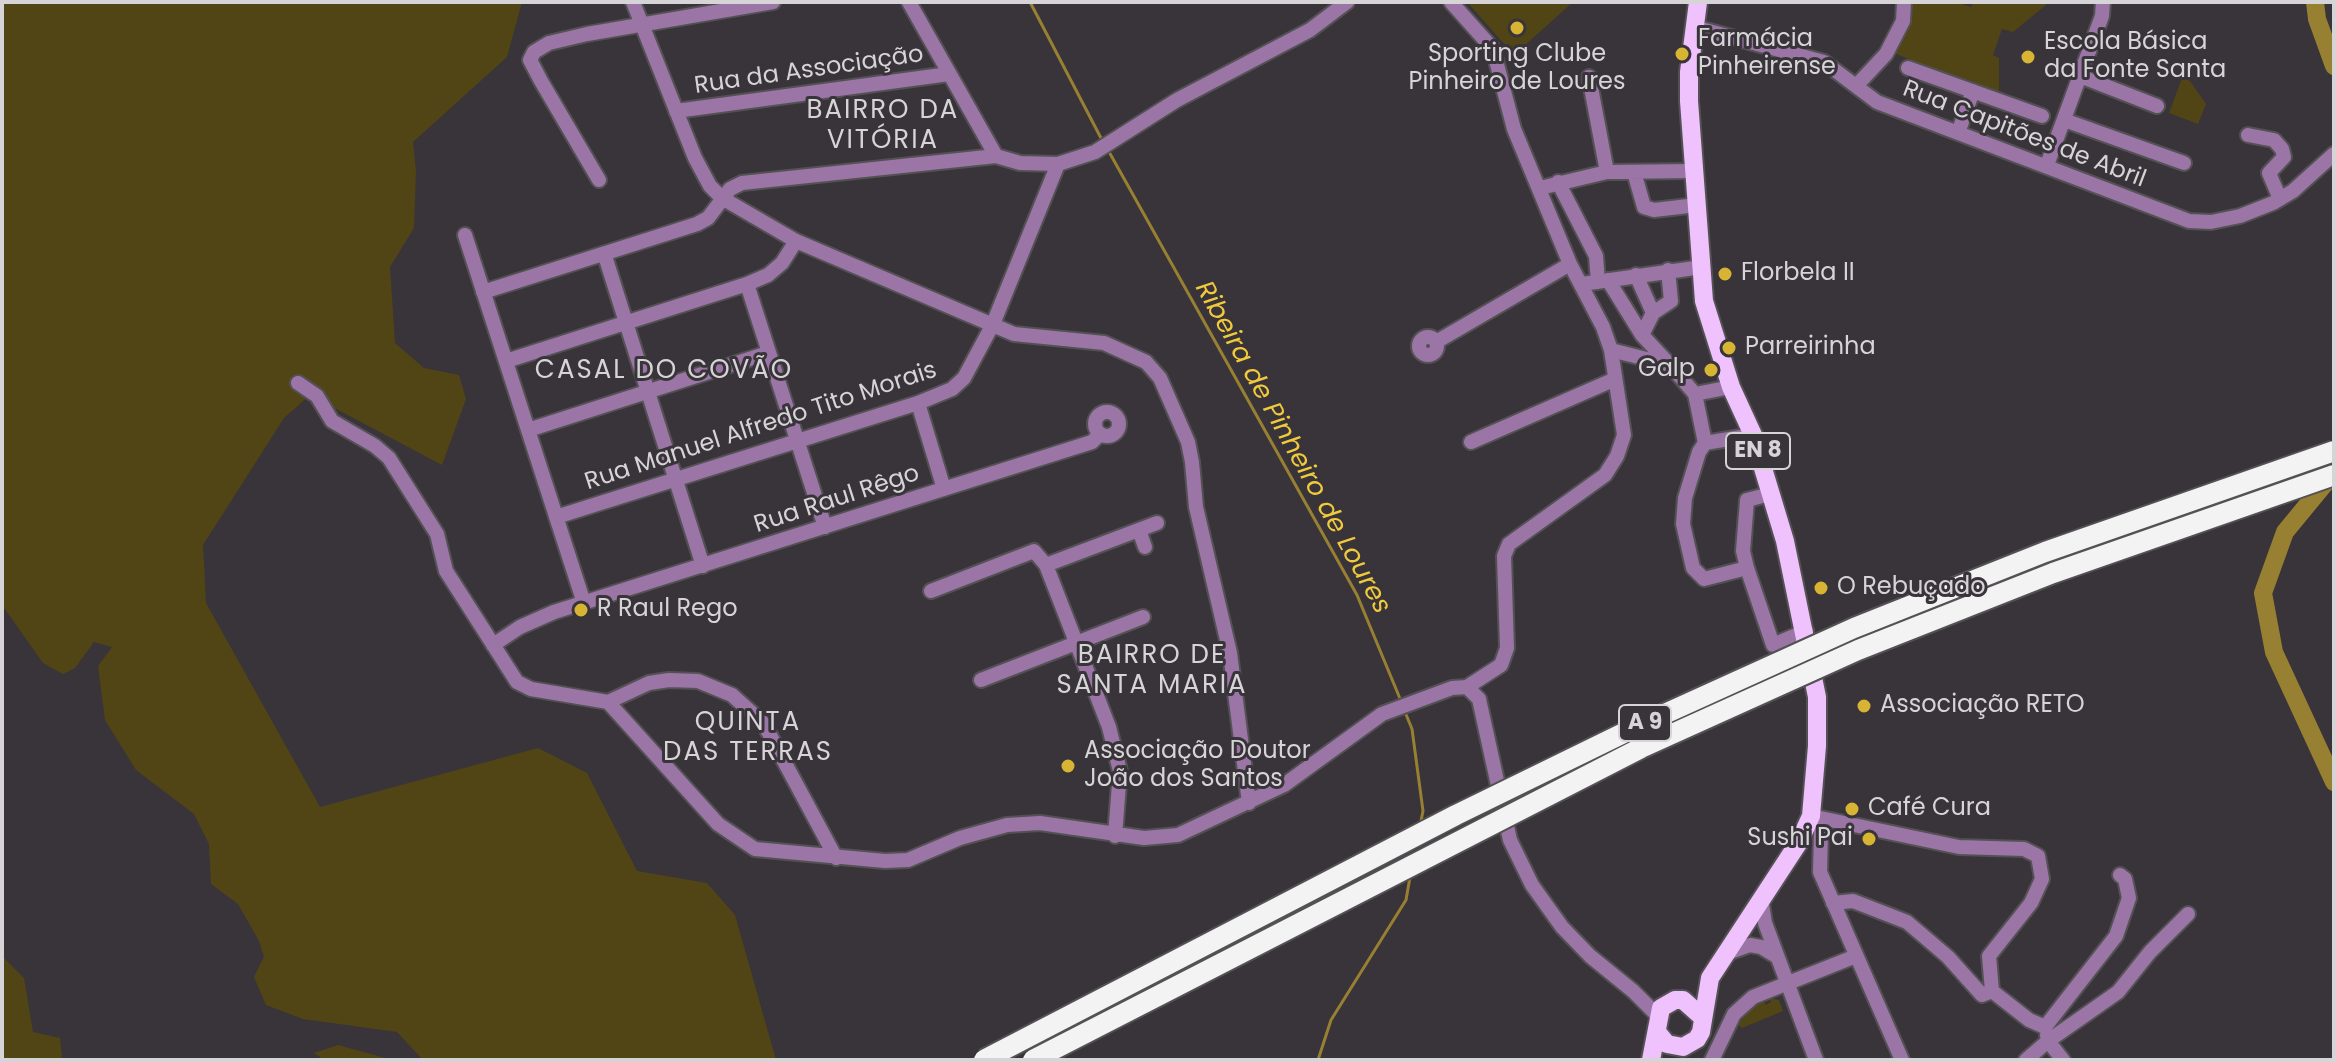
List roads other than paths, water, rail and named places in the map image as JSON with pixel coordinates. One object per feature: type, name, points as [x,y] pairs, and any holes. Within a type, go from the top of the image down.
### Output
[{"type":"highway","name":"A 9","points":[[984,1060],[1456,815],[1638,726],[1840,635],[2045,552],[2334,451]]},
{"type":"highway","name":"A 9","points":[[1033,1060],[1464,836],[1727,708],[1858,650],[2053,573],[2334,475]]},
{"type":"main road","points":[[1681,2],[1696,14]]},
{"type":"main road","name":"EN 8","points":[[1660,1060],[1675,1047],[1683,1047],[1697,1039],[1703,1024],[1701,1016],[1710,978],[1799,842],[1811,816],[1817,710],[1806,631],[1770,494],[1753,435],[1731,387],[1704,301],[1689,72],[1696,14]]},
{"type":"main road","name":"EN 8","points":[[1666,1013],[1710,978]]},
{"type":"main road","points":[[1666,1013],[1691,1003],[1701,1016]]},
{"type":"main road","points":[[1666,1013],[1667,1044],[1675,1047]]},
{"type":"main road","points":[[1651,1060],[1666,1013]]},
{"type":"street","points":[[633,2],[702,172],[722,198],[796,241],[1014,334],[1104,343],[1146,362],[1164,386],[1188,442],[1196,507],[1230,653],[1249,803]]},
{"type":"street","points":[[599,180],[530,60],[534,52],[549,43],[773,2]]},
{"type":"street","points":[[909,2],[996,156]]},
{"type":"street","points":[[483,292],[605,256],[697,224],[708,218],[730,189],[742,183],[996,156],[1020,163],[1058,164],[1095,152],[1177,100],[1310,30],[1347,2]]},
{"type":"street","points":[[608,702],[691,797],[739,841],[777,854],[908,860],[960,838],[1007,825],[1040,823],[1115,836],[1178,835],[1284,785],[1390,710],[1467,687],[1501,665],[1507,648],[1504,556],[1509,544],[1605,475],[1617,456],[1624,435],[1613,380],[1611,350],[1570,264],[1505,104],[1493,49],[1451,2]]},
{"type":"street","points":[[1857,85],[1886,54],[1903,21],[1904,2]]},
{"type":"street","points":[[2047,165],[2102,16],[2103,2]]},
{"type":"street","name":"Rua Capitões de Abril","points":[[1696,14],[1824,62],[1877,102],[2189,221],[2211,222],[2240,216],[2280,199],[2334,154]]},
{"type":"street","points":[[1908,68],[2042,116]]},
{"type":"street","name":"Rua da Associação","points":[[676,111],[949,74]]},
{"type":"street","points":[[2080,76],[2157,106]]},
{"type":"street","points":[[1589,77],[1607,172]]},
{"type":"street","points":[[1958,133],[1973,91]]},
{"type":"street","points":[[2064,120],[2184,163]]},
{"type":"street","points":[[2248,135],[2274,140],[2282,149],[2284,157],[2269,173],[2280,199]]},
{"type":"street","name":"Rua Manuel Alfredo Tito Morais","points":[[556,517],[943,394],[964,378],[993,324],[1058,164]]},
{"type":"street","points":[[1540,188],[1607,172],[1694,171]]},
{"type":"street","points":[[1634,172],[1644,207],[1654,210],[1697,205]]},
{"type":"street","points":[[1558,182],[1596,256],[1603,281],[1641,332],[1695,394],[1705,443],[1685,498],[1683,524],[1693,568],[1704,579],[1747,568]]},
{"type":"street","points":[[465,235],[584,603]]},
{"type":"street","points":[[506,361],[747,284],[768,275],[782,263],[796,241]]},
{"type":"street","points":[[605,256],[703,566]]},
{"type":"street","points":[[1436,342],[1570,264]]},
{"type":"street","points":[[1582,284],[1702,267]]},
{"type":"street","points":[[1641,332],[1653,313],[1671,301],[1668,270]]},
{"type":"street","points":[[1636,275],[1653,313]]},
{"type":"street","points":[[747,284],[825,527]]},
{"type":"street","points":[[1611,350],[1670,365]]},
{"type":"street","points":[[528,430],[768,353]]},
{"type":"street","points":[[1471,442],[1613,380]]},
{"type":"street","points":[[298,383],[317,396],[332,421],[375,446],[389,458],[437,534],[446,571],[517,682],[531,689],[608,702],[649,683],[669,680],[698,681],[732,695],[764,724],[836,858]]},
{"type":"street","points":[[1695,394],[1731,387]]},
{"type":"street","points":[[918,403],[944,489]]},
{"type":"street","name":"Rua Raul Rêgo","points":[[493,645],[520,627],[584,603],[1092,442],[1100,434]]},
{"type":"street","points":[[1705,443],[1753,435]]},
{"type":"street","points":[[1770,494],[1747,500],[1743,551],[1747,568],[1773,645],[1806,631]]},
{"type":"street","points":[[1046,565],[1157,523]]},
{"type":"street","points":[[1139,530],[1145,547]]},
{"type":"street","points":[[931,591],[1034,551],[1046,565],[1109,727],[1120,771],[1115,836]]},
{"type":"street","points":[[981,680],[1143,617]]},
{"type":"street","points":[[1467,687],[1479,699],[1510,840],[1532,885],[1580,946],[1633,991],[1666,1013]]},
{"type":"street","points":[[1811,816],[1819,823],[1820,872],[1902,1060]]},
{"type":"street","points":[[1811,816],[1959,847],[2024,849],[2038,856],[2042,879],[2031,903],[1989,956],[1992,991],[2046,1034],[2063,1060]]},
{"type":"street","points":[[2026,1060],[2116,936],[2129,898],[2125,879],[2120,875]]},
{"type":"street","points":[[1761,898],[1776,956],[1816,1060]]},
{"type":"street","points":[[1833,903],[1853,901],[1907,922],[1948,957],[1982,995],[1992,991]]},
{"type":"street","points":[[2046,1034],[2118,992],[2150,952],[2188,914]]},
{"type":"street","points":[[1741,928],[1757,928],[1771,940]]},
{"type":"street","points":[[1724,954],[1750,945],[1776,956]]},
{"type":"street","points":[[1712,1060],[1742,1004],[1856,956]]},
{"type":"waterway","name":"Ribeira de Pinheiro de Loures","points":[[1030,2],[1102,140]]},
{"type":"waterway","points":[[2315,2],[2317,19],[2334,66]]},
{"type":"waterway","name":"Ribeira de Pinheiro de Loures","points":[[1108,150],[1357,595],[1401,701]]},
{"type":"waterway","points":[[2332,475],[2285,532],[2263,593],[2274,652],[2334,782]]},
{"type":"waterway","name":"Ribeira de Pinheiro de Loures","points":[[1405,712],[1412,729],[1423,811],[1420,826]]},
{"type":"waterway","name":"Ribeira de Pinheiro de Loures","points":[[1318,1060],[1331,1020],[1406,900],[1410,877]]},
{"type":"place","name":"Sporting Clube Pinheiro de Loures","points":[[1517,28]]},
{"type":"place","name":"Farmácia Pinheirense","points":[[1682,54]]},
{"type":"place","name":"Escola Básica da Fonte Santa","points":[[2028,57]]},
{"type":"place","name":"Florbela II","points":[[1725,274]]},
{"type":"place","name":"Parreirinha","points":[[1729,348]]},
{"type":"place","name":"Galp","points":[[1711,370]]},
{"type":"place","name":"O Rebuçado","points":[[1821,588]]},
{"type":"place","name":"R Raul Rego","points":[[581,610]]},
{"type":"place","name":"Associação RETO","points":[[1864,706]]},
{"type":"place","name":"Associação Doutor João dos Santos","points":[[1068,766]]},
{"type":"place","name":"Café Cura","points":[[1852,809]]},
{"type":"place","name":"Sushi Pai","points":[[1869,839]]},
{"type":"district","name":"BAIRRO DA VITÓRIA","points":[[883,126]]},
{"type":"district","name":"CASAL DO COVÃO","points":[[664,371]]},
{"type":"district","name":"BAIRRO DE SANTA MARIA","points":[[1152,671]]},
{"type":"district","name":"QUINTA DAS TERRAS","points":[[748,738]]}]
